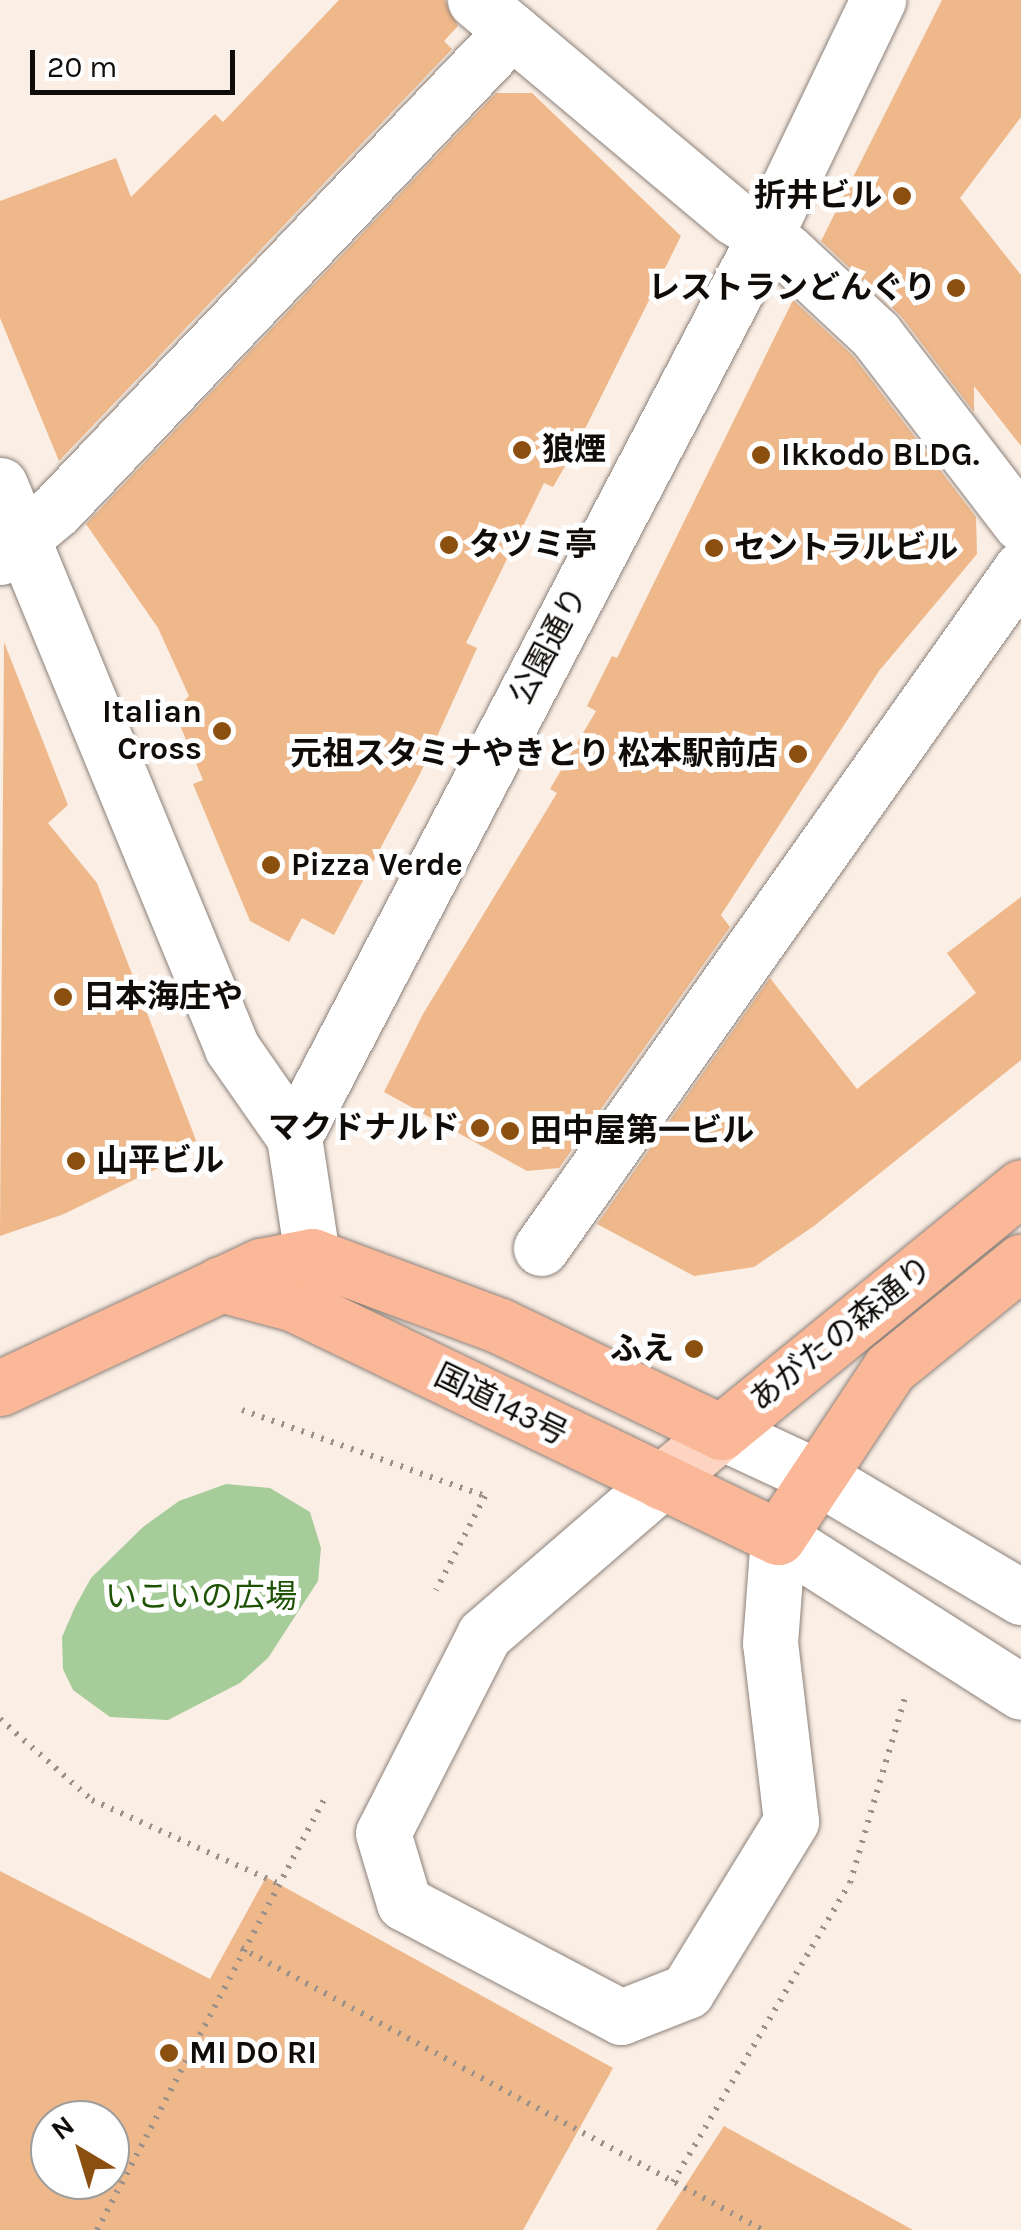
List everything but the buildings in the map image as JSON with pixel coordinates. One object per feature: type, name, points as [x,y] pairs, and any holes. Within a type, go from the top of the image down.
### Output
[{"type":"highway","name":"あがたの森通り","points":[[722,1432],[1021,1187]]},
{"type":"highway","name":"あがたの森通り","points":[[778,1538],[890,1368],[1021,1262]]},
{"type":"highway","name":"国道143号","points":[[303,1280],[661,1482],[778,1538]]},
{"type":"highway","name":"国道143号","points":[[0,1388],[220,1284],[303,1280],[500,1326],[722,1432]]},
{"type":"main road","name":"あがたの森通り","points":[[661,1482],[722,1432]]},
{"type":"street","name":"公園通り","points":[[294,1138],[765,236],[878,0]]},
{"type":"street","points":[[11,547],[57,509],[493,16],[765,236],[876,334],[1021,524]]},
{"type":"street","points":[[0,485],[11,547],[232,1048],[294,1138],[303,1280]]},
{"type":"street","points":[[541,1248],[1021,569]]},
{"type":"street","points":[[722,1432],[818,1477],[1021,1597]]},
{"type":"street","points":[[661,1482],[484,1635],[383,1833],[404,1903],[621,2017],[687,1991],[791,1821],[770,1643],[778,1538],[1021,1692]]},
{"type":"path","points":[[242,1410],[485,1496],[433,1596]]},
{"type":"path","points":[[673,2182],[850,1883],[908,1689]]},
{"type":"path","points":[[0,1718],[92,1800],[277,1883]]},
{"type":"path","points":[[98,2230],[242,1948],[334,1780]]},
{"type":"path","points":[[242,1948],[764,2230]]},
{"type":"green space","name":"いこいの広場","points":[[226,1484],[270,1488],[310,1512],[321,1548],[318,1581],[268,1658],[240,1683],[168,1720],[110,1717],[73,1690],[63,1669],[62,1637],[75,1607],[91,1578],[143,1527],[179,1501]]},
{"type":"place","name":"折井ビル","points":[[902,196]]},
{"type":"place","name":"レストランどんぐり","points":[[956,288]]},
{"type":"place","name":"狼煙","points":[[522,450]]},
{"type":"place","name":"Ikkodo BLDG.","points":[[761,455]]},
{"type":"place","name":"タツミ亭","points":[[449,545]]},
{"type":"place","name":"セントラルビル","points":[[714,548]]},
{"type":"place","name":"Italian Cross","points":[[222,731]]},
{"type":"place","name":"元祖スタミナやきとり 松本駅前店","points":[[798,754]]},
{"type":"place","name":"Pizza Verde","points":[[271,865]]},
{"type":"place","name":"日本海庄や","points":[[63,997]]},
{"type":"place","name":"マクドナルド","points":[[480,1128]]},
{"type":"place","name":"田中屋第一ビル","points":[[510,1131]]},
{"type":"place","name":"山平ビル","points":[[76,1161]]},
{"type":"place","name":"ふえ","points":[[694,1349]]},
{"type":"place","name":"MI DO RI","points":[[169,2053]]}]
